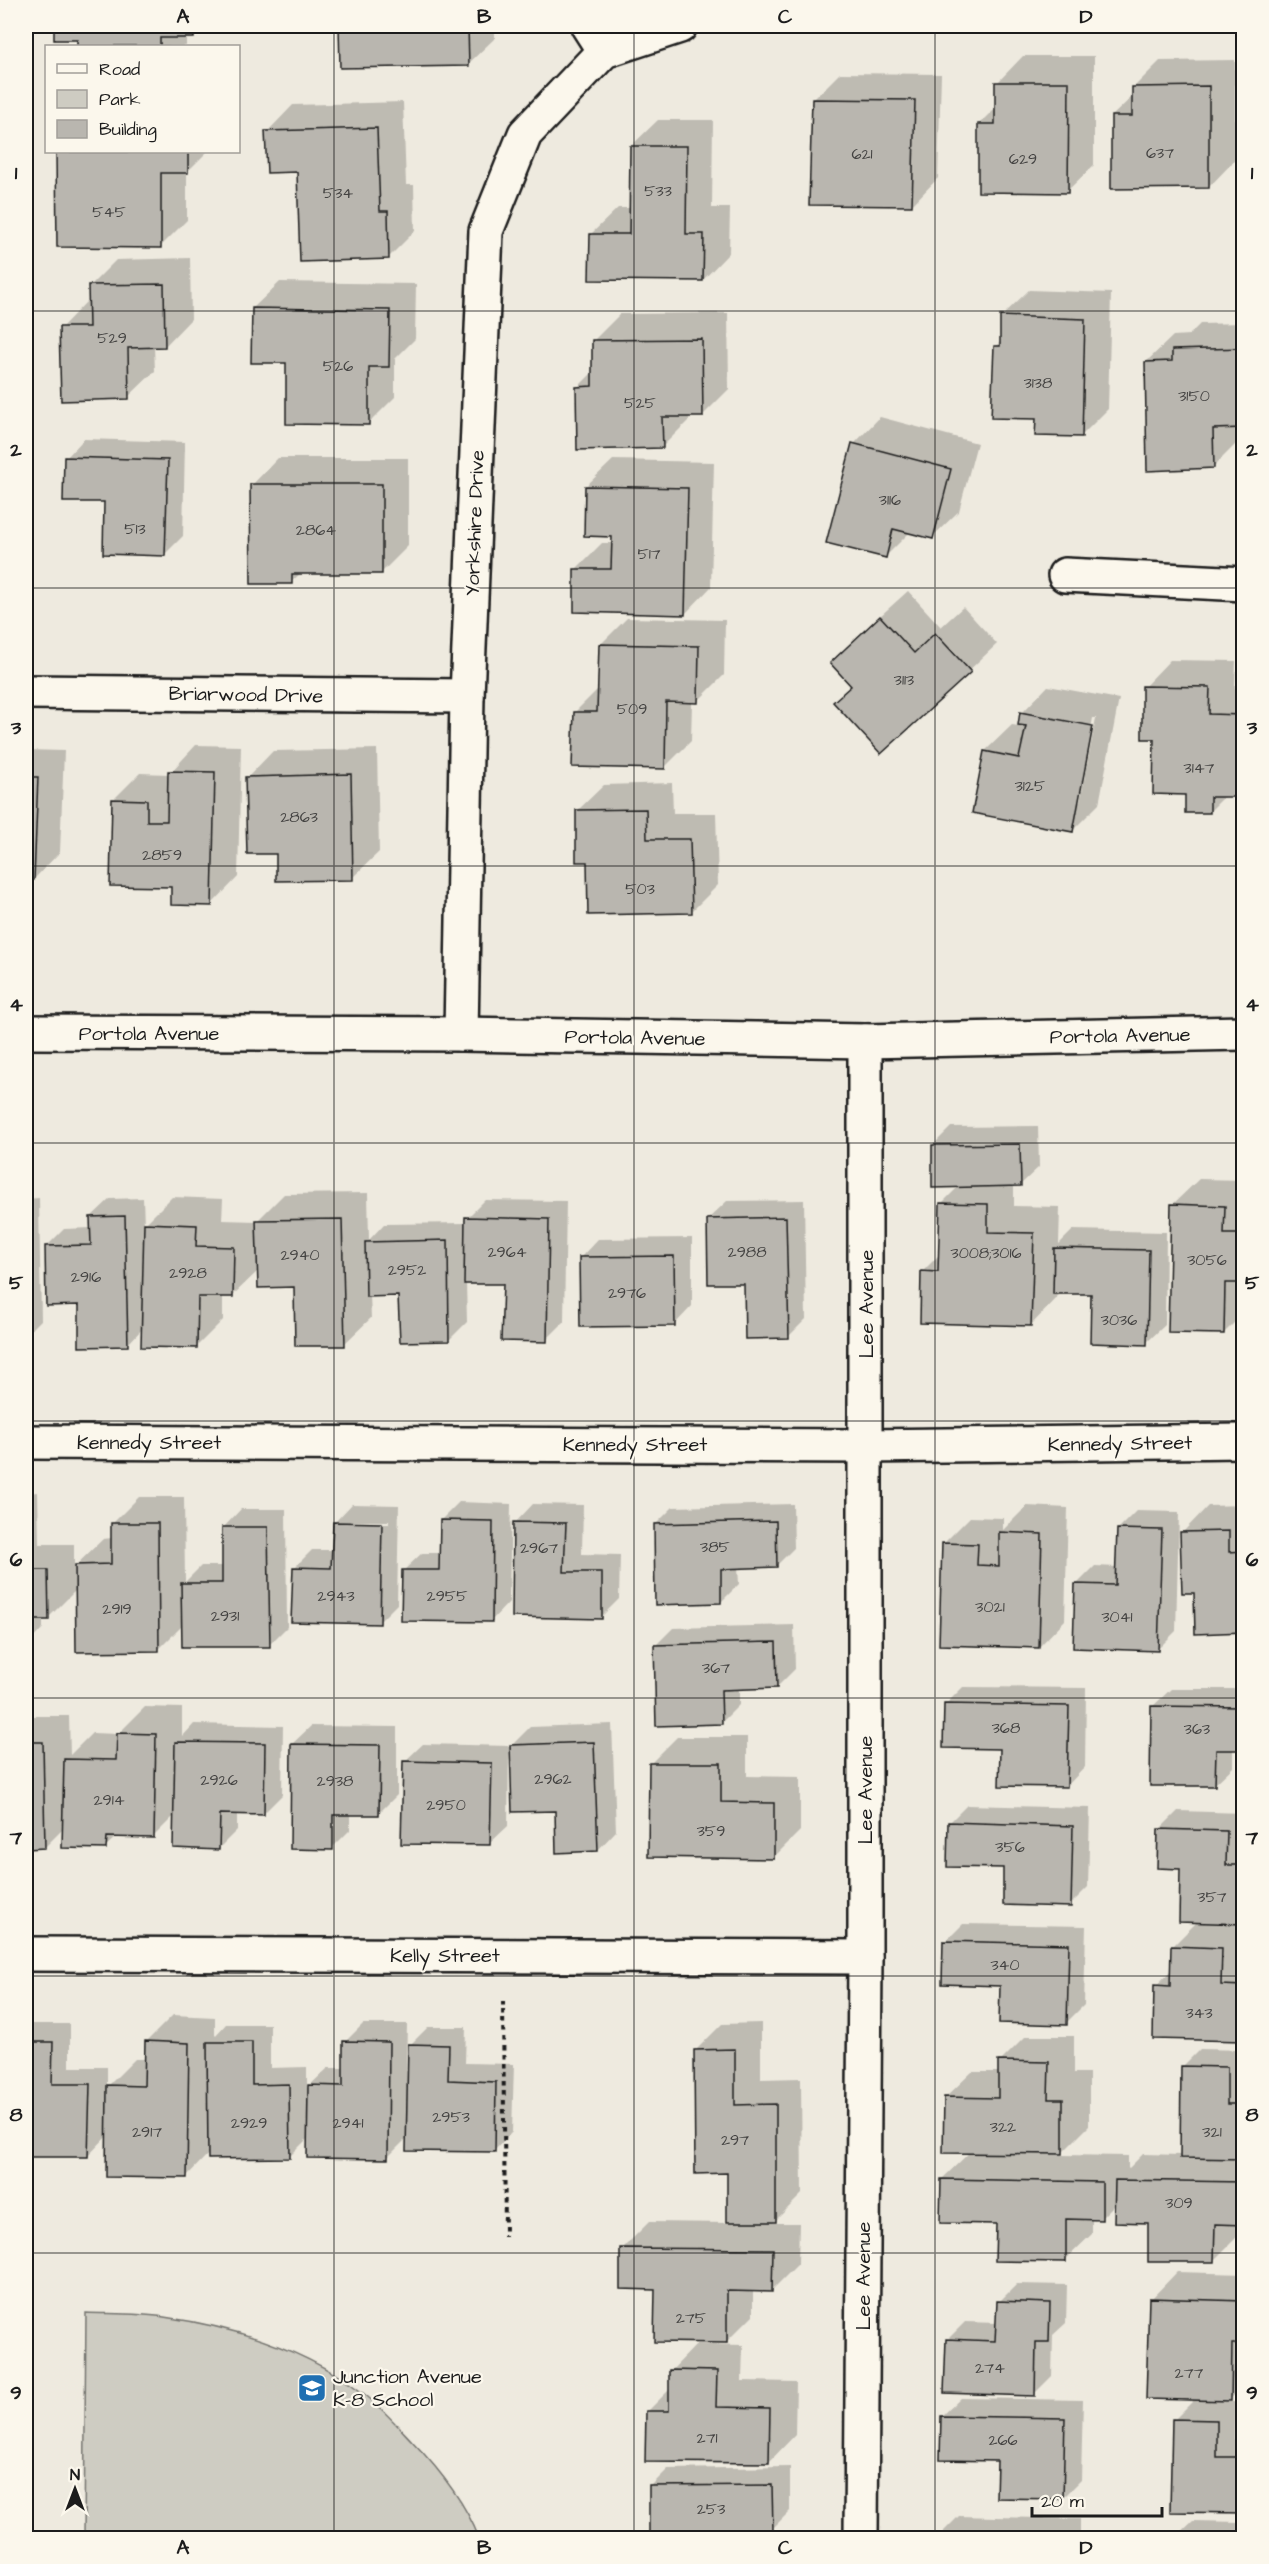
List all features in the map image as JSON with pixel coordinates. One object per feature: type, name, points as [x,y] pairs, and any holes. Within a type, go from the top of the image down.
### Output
[{"type":"street","points":[[596,38],[680,26]]},
{"type":"street","name":"Yorkshire Drive","points":[[461,1034],[466,696],[486,231],[525,134],[596,38]]},
{"type":"street","points":[[1065,575],[1244,584]]},
{"type":"street","name":"Briarwood Drive","points":[[26,692],[466,696]]},
{"type":"street","name":"Portola Avenue","points":[[26,1032],[461,1034],[865,1041],[1244,1033]]},
{"type":"street","name":"Lee Avenue","points":[[861,2538],[867,1446],[865,1041]]},
{"type":"street","name":"Kennedy Street","points":[[26,1442],[867,1446],[1244,1441]]},
{"type":"street","name":"Kelly Street","points":[[26,1954],[865,1957]]},
{"type":"path","points":[[503,2001],[506,2237]]},
{"type":"path","points":[[26,2346],[27,2538]]},
{"type":"green space","points":[[86,2313],[135,2314],[190,2321],[243,2334],[318,2364],[370,2398],[389,2416],[422,2452],[459,2499],[479,2538],[84,2538]]},
{"type":"building","points":[[54,26],[194,26],[194,38],[160,38],[160,45],[77,45],[77,40],[54,40]]},
{"type":"building","points":[[339,26],[468,26],[469,66],[340,68]]},
{"type":"building","points":[[995,82],[1069,82],[1068,193],[978,192],[978,124],[995,124]]},
{"type":"building","points":[[1209,86],[1209,188],[1111,189],[1111,116],[1132,116],[1132,87]]},
{"type":"building","points":[[812,99],[915,100],[912,206],[809,205]]},
{"type":"building","points":[[377,128],[380,211],[388,211],[389,259],[300,262],[297,172],[267,173],[265,131]]},
{"type":"building","points":[[630,146],[687,146],[686,234],[704,234],[703,281],[589,280],[590,234],[629,234]]},
{"type":"building","points":[[56,153],[188,153],[188,173],[161,173],[161,248],[57,247]]},
{"type":"building","points":[[164,284],[165,347],[128,348],[129,399],[61,401],[59,327],[89,327],[88,285]]},
{"type":"building","points":[[252,308],[390,310],[389,367],[369,367],[369,425],[286,424],[286,363],[251,363]]},
{"type":"building","points":[[1000,316],[1085,319],[1082,437],[1035,436],[1036,419],[991,418],[994,346],[1000,346]]},
{"type":"building","points":[[702,339],[703,417],[662,417],[663,448],[577,450],[576,387],[592,386],[592,340]]},
{"type":"building","points":[[1244,348],[1244,428],[1213,429],[1214,468],[1147,471],[1145,362],[1172,361],[1172,350]]},
{"type":"building","points":[[852,443],[951,469],[933,539],[893,529],[886,558],[826,543]]},
{"type":"building","points":[[64,457],[168,460],[165,556],[103,554],[104,502],[63,502]]},
{"type":"building","points":[[250,484],[382,484],[382,574],[292,574],[292,584],[251,584]]},
{"type":"building","points":[[585,486],[688,488],[685,615],[574,612],[574,569],[611,569],[612,537],[584,536]]},
{"type":"building","points":[[880,616],[914,653],[935,633],[971,672],[881,754],[833,702],[851,686],[830,663]]},
{"type":"building","points":[[599,644],[699,646],[698,703],[666,702],[665,769],[572,767],[574,712],[597,712]]},
{"type":"building","points":[[1142,686],[1210,687],[1209,714],[1244,715],[1244,797],[1210,797],[1210,813],[1185,813],[1185,795],[1153,794],[1154,739],[1142,739]]},
{"type":"building","points":[[1020,712],[1093,726],[1073,832],[972,813],[984,751],[1019,758],[1026,726],[1018,725]]},
{"type":"building","points":[[168,771],[215,772],[212,906],[171,905],[171,887],[110,886],[112,799],[147,800],[147,821],[167,821]]},
{"type":"building","points":[[351,774],[353,880],[276,881],[276,854],[247,854],[245,777]]},
{"type":"building","points":[[26,777],[38,777],[34,880],[26,880]]},
{"type":"building","points":[[646,809],[647,839],[690,839],[692,913],[588,915],[587,862],[576,862],[576,810]]},
{"type":"building","points":[[1020,1144],[1021,1186],[932,1188],[932,1145]]},
{"type":"building","points":[[940,1203],[988,1204],[988,1232],[1034,1233],[1031,1326],[920,1323],[921,1271],[938,1272]]},
{"type":"building","points":[[1171,1204],[1225,1206],[1224,1234],[1244,1234],[1244,1283],[1225,1283],[1224,1334],[1168,1333]]},
{"type":"building","points":[[125,1216],[128,1346],[79,1347],[79,1305],[46,1306],[45,1246],[91,1245],[90,1217]]},
{"type":"building","points":[[465,1217],[549,1219],[547,1342],[501,1341],[503,1284],[464,1284]]},
{"type":"building","points":[[786,1217],[789,1338],[745,1339],[744,1284],[708,1284],[707,1219]]},
{"type":"building","points":[[342,1219],[345,1346],[295,1346],[294,1287],[258,1288],[256,1220]]},
{"type":"building","points":[[144,1223],[197,1225],[196,1246],[234,1247],[233,1297],[198,1297],[197,1348],[141,1347]]},
{"type":"building","points":[[448,1240],[449,1341],[400,1342],[398,1296],[366,1297],[365,1242]]},
{"type":"building","points":[[1054,1248],[1149,1250],[1147,1345],[1090,1343],[1091,1294],[1053,1294]]},
{"type":"building","points":[[674,1256],[675,1326],[580,1327],[579,1257]]},
{"type":"building","points":[[440,1520],[493,1521],[492,1622],[401,1621],[402,1570],[439,1570]]},
{"type":"building","points":[[776,1521],[777,1567],[721,1569],[721,1603],[655,1605],[654,1524]]},
{"type":"building","points":[[333,1522],[382,1523],[380,1624],[291,1622],[293,1567],[331,1568]]},
{"type":"building","points":[[513,1522],[566,1523],[564,1572],[602,1572],[602,1619],[512,1617]]},
{"type":"building","points":[[111,1523],[158,1523],[159,1651],[76,1652],[75,1565],[111,1564]]},
{"type":"building","points":[[222,1527],[268,1527],[270,1647],[182,1647],[181,1583],[222,1583]]},
{"type":"building","points":[[1117,1529],[1162,1530],[1158,1651],[1073,1648],[1075,1584],[1115,1585]]},
{"type":"building","points":[[1229,1531],[1229,1552],[1244,1551],[1244,1632],[1195,1634],[1194,1593],[1182,1593],[1180,1532]]},
{"type":"building","points":[[999,1532],[1042,1534],[1039,1648],[939,1645],[942,1543],[978,1544],[977,1565],[999,1566]]},
{"type":"building","points":[[26,1570],[48,1570],[49,1620],[26,1620]]},
{"type":"building","points":[[776,1642],[777,1688],[721,1690],[722,1724],[656,1726],[654,1645]]},
{"type":"building","points":[[944,1704],[1069,1706],[1067,1787],[999,1786],[1000,1749],[943,1748]]},
{"type":"building","points":[[1151,1706],[1244,1707],[1244,1750],[1216,1750],[1215,1786],[1150,1786]]},
{"type":"building","points":[[117,1733],[156,1734],[154,1838],[107,1837],[106,1849],[62,1848],[64,1759],[116,1760]]},
{"type":"building","points":[[26,1742],[43,1742],[45,1848],[26,1849]]},
{"type":"building","points":[[175,1742],[265,1743],[264,1815],[220,1814],[219,1850],[173,1848]]},
{"type":"building","points":[[594,1742],[598,1851],[556,1853],[555,1811],[512,1812],[510,1745]]},
{"type":"building","points":[[291,1744],[380,1745],[379,1815],[333,1815],[333,1850],[290,1849]]},
{"type":"building","points":[[403,1761],[492,1763],[490,1845],[401,1844]]},
{"type":"building","points":[[649,1763],[721,1763],[721,1802],[774,1803],[774,1859],[648,1857]]},
{"type":"building","points":[[948,1822],[1073,1826],[1071,1907],[1003,1905],[1003,1868],[947,1867]]},
{"type":"building","points":[[1158,1829],[1227,1831],[1226,1865],[1244,1865],[1244,1924],[1179,1922],[1180,1869],[1157,1868]]},
{"type":"building","points":[[943,1941],[1069,1944],[1067,2025],[999,2023],[1000,1986],[942,1984]]},
{"type":"building","points":[[1171,1946],[1222,1948],[1221,1985],[1244,1986],[1244,2041],[1153,2039],[1154,1985],[1170,1986]]},
{"type":"building","points":[[145,2041],[189,2043],[187,2178],[106,2177],[107,2085],[144,2086]]},
{"type":"building","points":[[343,2041],[389,2042],[388,2159],[307,2158],[308,2085],[343,2086]]},
{"type":"building","points":[[26,2042],[53,2042],[52,2084],[90,2084],[88,2157],[26,2157]]},
{"type":"building","points":[[207,2042],[252,2042],[252,2085],[289,2084],[290,2158],[208,2159]]},
{"type":"building","points":[[408,2044],[449,2045],[448,2080],[496,2082],[495,2152],[406,2151]]},
{"type":"building","points":[[735,2049],[735,2105],[776,2104],[776,2222],[727,2222],[727,2173],[695,2174],[694,2050]]},
{"type":"building","points":[[998,2061],[1049,2062],[1048,2099],[1063,2099],[1063,2154],[943,2153],[944,2097],[998,2098]]},
{"type":"building","points":[[1181,2066],[1227,2067],[1227,2104],[1244,2104],[1244,2159],[1180,2158]]},
{"type":"building","points":[[941,2179],[1102,2182],[1102,2220],[1066,2219],[1066,2262],[995,2261],[996,2224],[940,2223]]},
{"type":"building","points":[[1115,2180],[1244,2182],[1244,2225],[1215,2224],[1214,2262],[1148,2262],[1148,2223],[1114,2222]]},
{"type":"building","points":[[620,2248],[773,2249],[772,2292],[727,2291],[727,2343],[654,2342],[655,2290],[620,2289]]},
{"type":"building","points":[[1149,2298],[1244,2301],[1244,2344],[1232,2344],[1231,2401],[1146,2399]]},
{"type":"building","points":[[997,2301],[1050,2303],[1049,2342],[1036,2342],[1035,2396],[944,2393],[946,2339],[995,2341]]},
{"type":"building","points":[[669,2370],[717,2371],[716,2407],[770,2408],[769,2463],[645,2462],[646,2411],[669,2411]]},
{"type":"building","points":[[941,2416],[1065,2418],[1063,2499],[996,2498],[997,2461],[940,2460]]},
{"type":"building","points":[[1172,2419],[1217,2420],[1217,2457],[1244,2457],[1244,2513],[1170,2512]]},
{"type":"building","points":[[772,2485],[773,2530],[715,2531],[715,2538],[649,2538],[649,2486]]},
{"type":"building","points":[[940,2534],[1063,2537],[1063,2538],[940,2538]]},
{"type":"place","name":"Junction Avenue K-8 School","points":[[312,2388]]}]
